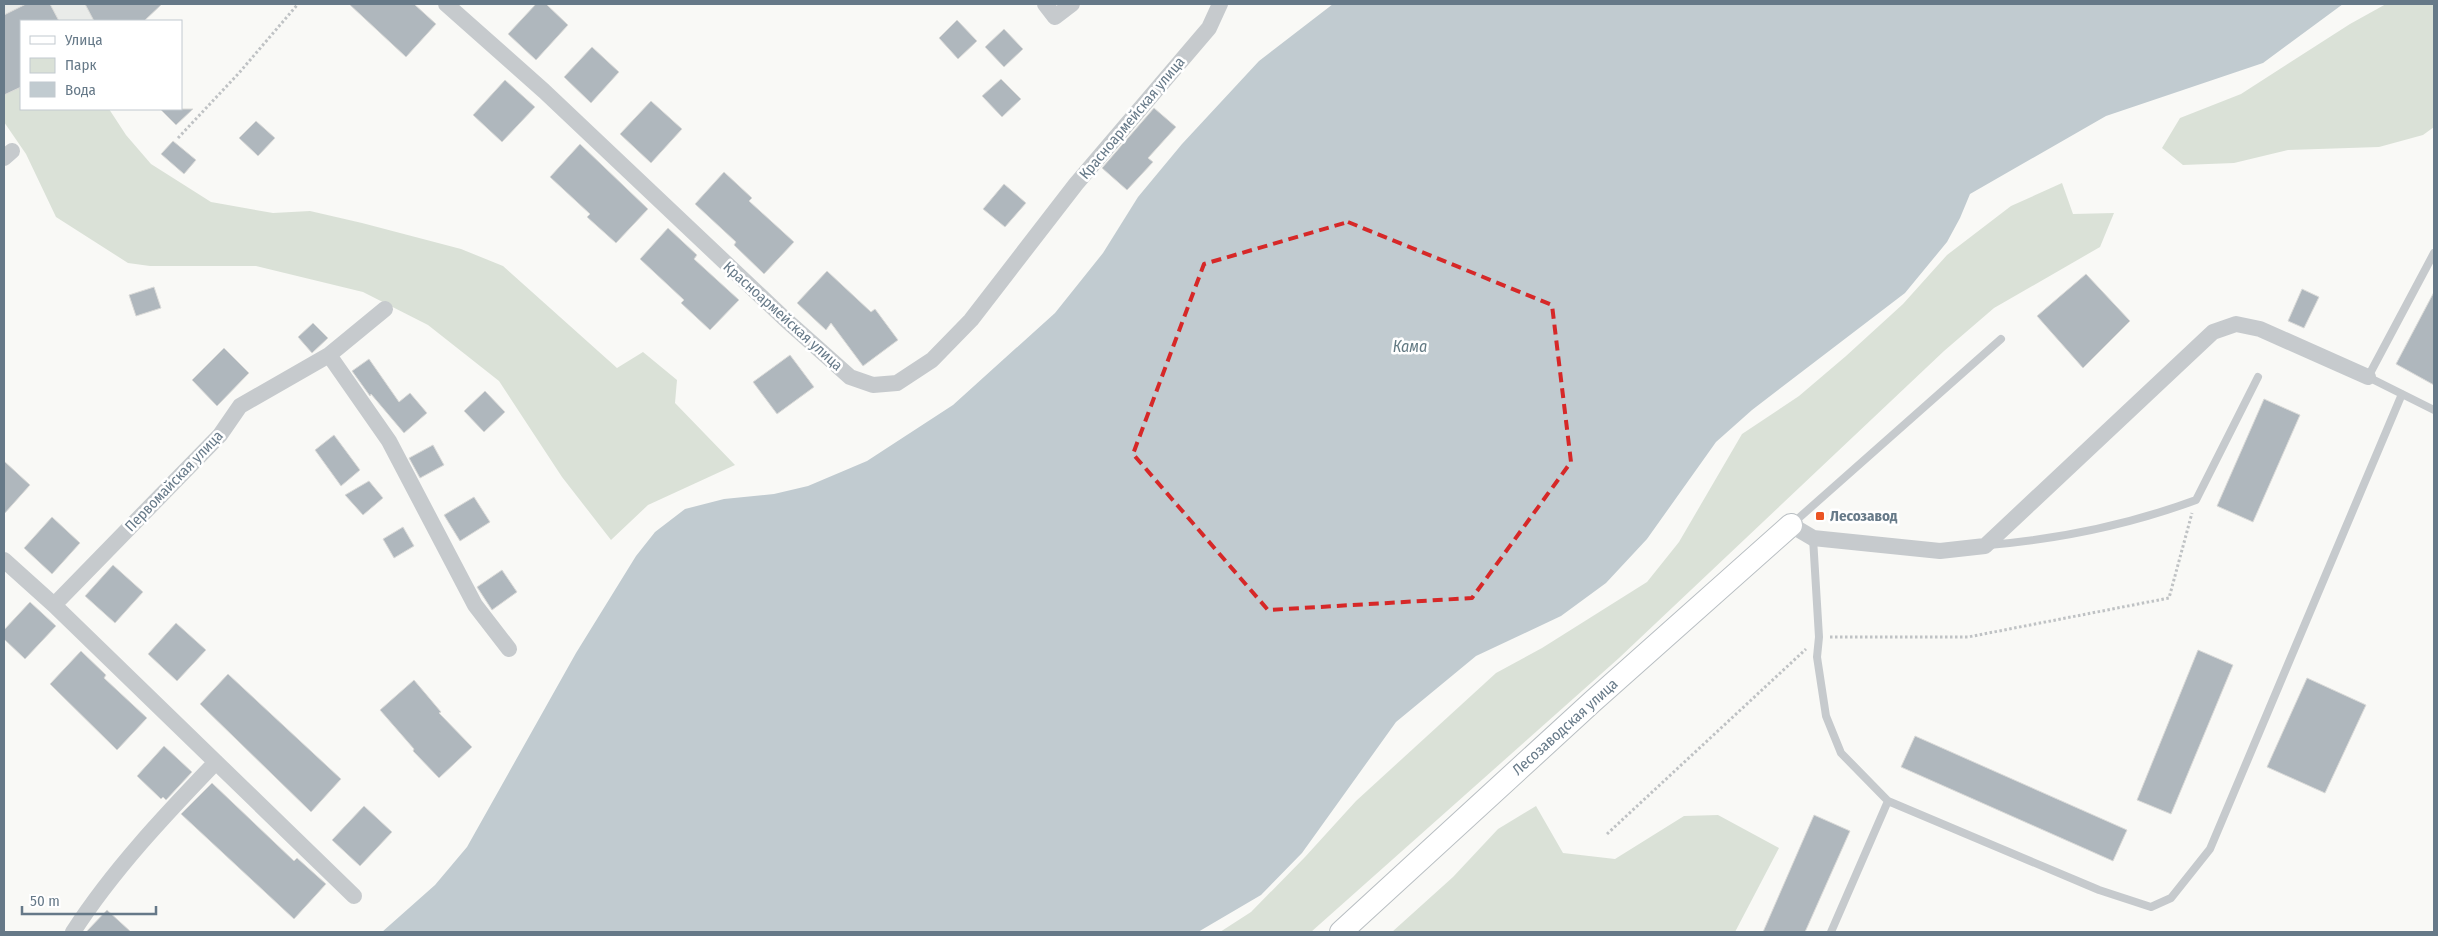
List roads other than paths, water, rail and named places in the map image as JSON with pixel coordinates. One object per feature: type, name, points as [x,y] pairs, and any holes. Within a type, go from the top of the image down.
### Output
[{"type":"street","name":"Красноармейская улица","points":[[446,4],[544,91],[786,320],[850,377],[873,385],[897,383],[932,360],[972,320],[1076,184],[1208,28],[1220,4]]},
{"type":"street","points":[[1045,4],[1055,17],[1072,4]]},
{"type":"street","name":"Первомайская улица","points":[[54,605],[220,435],[240,406],[329,355],[384,309]]},
{"type":"street","points":[[1791,525],[1813,538],[1940,551],[1985,546],[2213,332],[2236,324],[2260,329],[2368,376]]},
{"type":"street","points":[[329,355],[389,442],[475,605],[509,649]]},
{"type":"street","name":"Лесозаводская улица","points":[[1342,932],[1592,702],[1791,525]]},
{"type":"street","points":[[4,560],[54,605],[354,896]]},
{"type":"street","points":[[73,932],[87,911],[162,819],[216,762]]},
{"type":"lane","points":[[2434,253],[2368,376],[2434,410]]},
{"type":"lane","points":[[1791,525],[2001,339]]},
{"type":"lane","points":[[1985,546],[2026,542],[2155,515],[2196,500],[2258,377]]},
{"type":"lane","points":[[1813,538],[1819,636],[1817,657],[1826,716],[1841,754],[1888,801],[2099,890],[2151,906],[2171,898],[2210,849],[2402,394]]},
{"type":"lane","points":[[1831,932],[1888,801]]},
{"type":"water","name":"Кама","points":[[1333,4],[2343,4],[2263,63],[2106,116],[1970,194],[1947,242],[1905,293],[1752,410],[1716,442],[1647,539],[1606,583],[1561,616],[1476,656],[1396,722],[1302,853],[1261,895],[1198,932],[382,932],[435,885],[467,847],[576,653],[636,556],[655,532],[685,509],[724,499],[774,494],[808,486],[867,461],[953,405],[1055,313],[1103,253],[1138,197],[1182,144],[1259,61]]},
{"type":"place","name":"Лесозавод","points":[[1820,516]]}]
